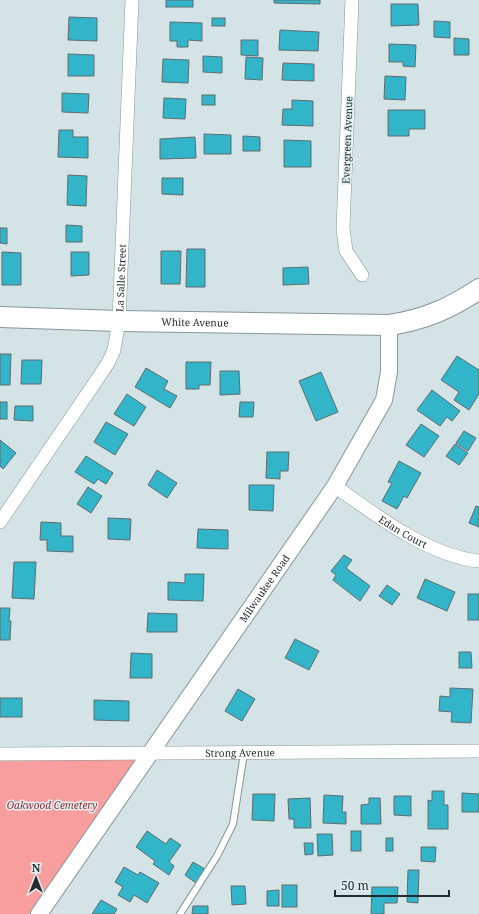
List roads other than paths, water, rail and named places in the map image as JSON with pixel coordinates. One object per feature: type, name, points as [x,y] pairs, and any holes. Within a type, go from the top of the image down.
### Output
[{"type":"main road","points":[[390,325],[408,322],[447,308],[479,289]]},
{"type":"main road","name":"White Avenue","points":[[0,317],[119,321],[390,325]]},
{"type":"street","name":"La Salle Street","points":[[0,522],[108,363],[114,350],[119,321],[132,0]]},
{"type":"street","name":"Evergreen Avenue","points":[[352,0],[343,229],[346,251],[362,275]]},
{"type":"street","name":"Milwaukee Road","points":[[39,914],[335,486],[384,400],[389,372],[390,325]]},
{"type":"street","name":"Edan Court","points":[[335,486],[372,513],[416,539],[440,551],[463,558],[479,560]]},
{"type":"street","name":"Strong Avenue","points":[[0,754],[479,751]]},
{"type":"lane","points":[[180,914],[218,856],[233,824],[244,753]]},
{"type":"park label","name":"Oakwood Cemetery","points":[[52,805]]}]
